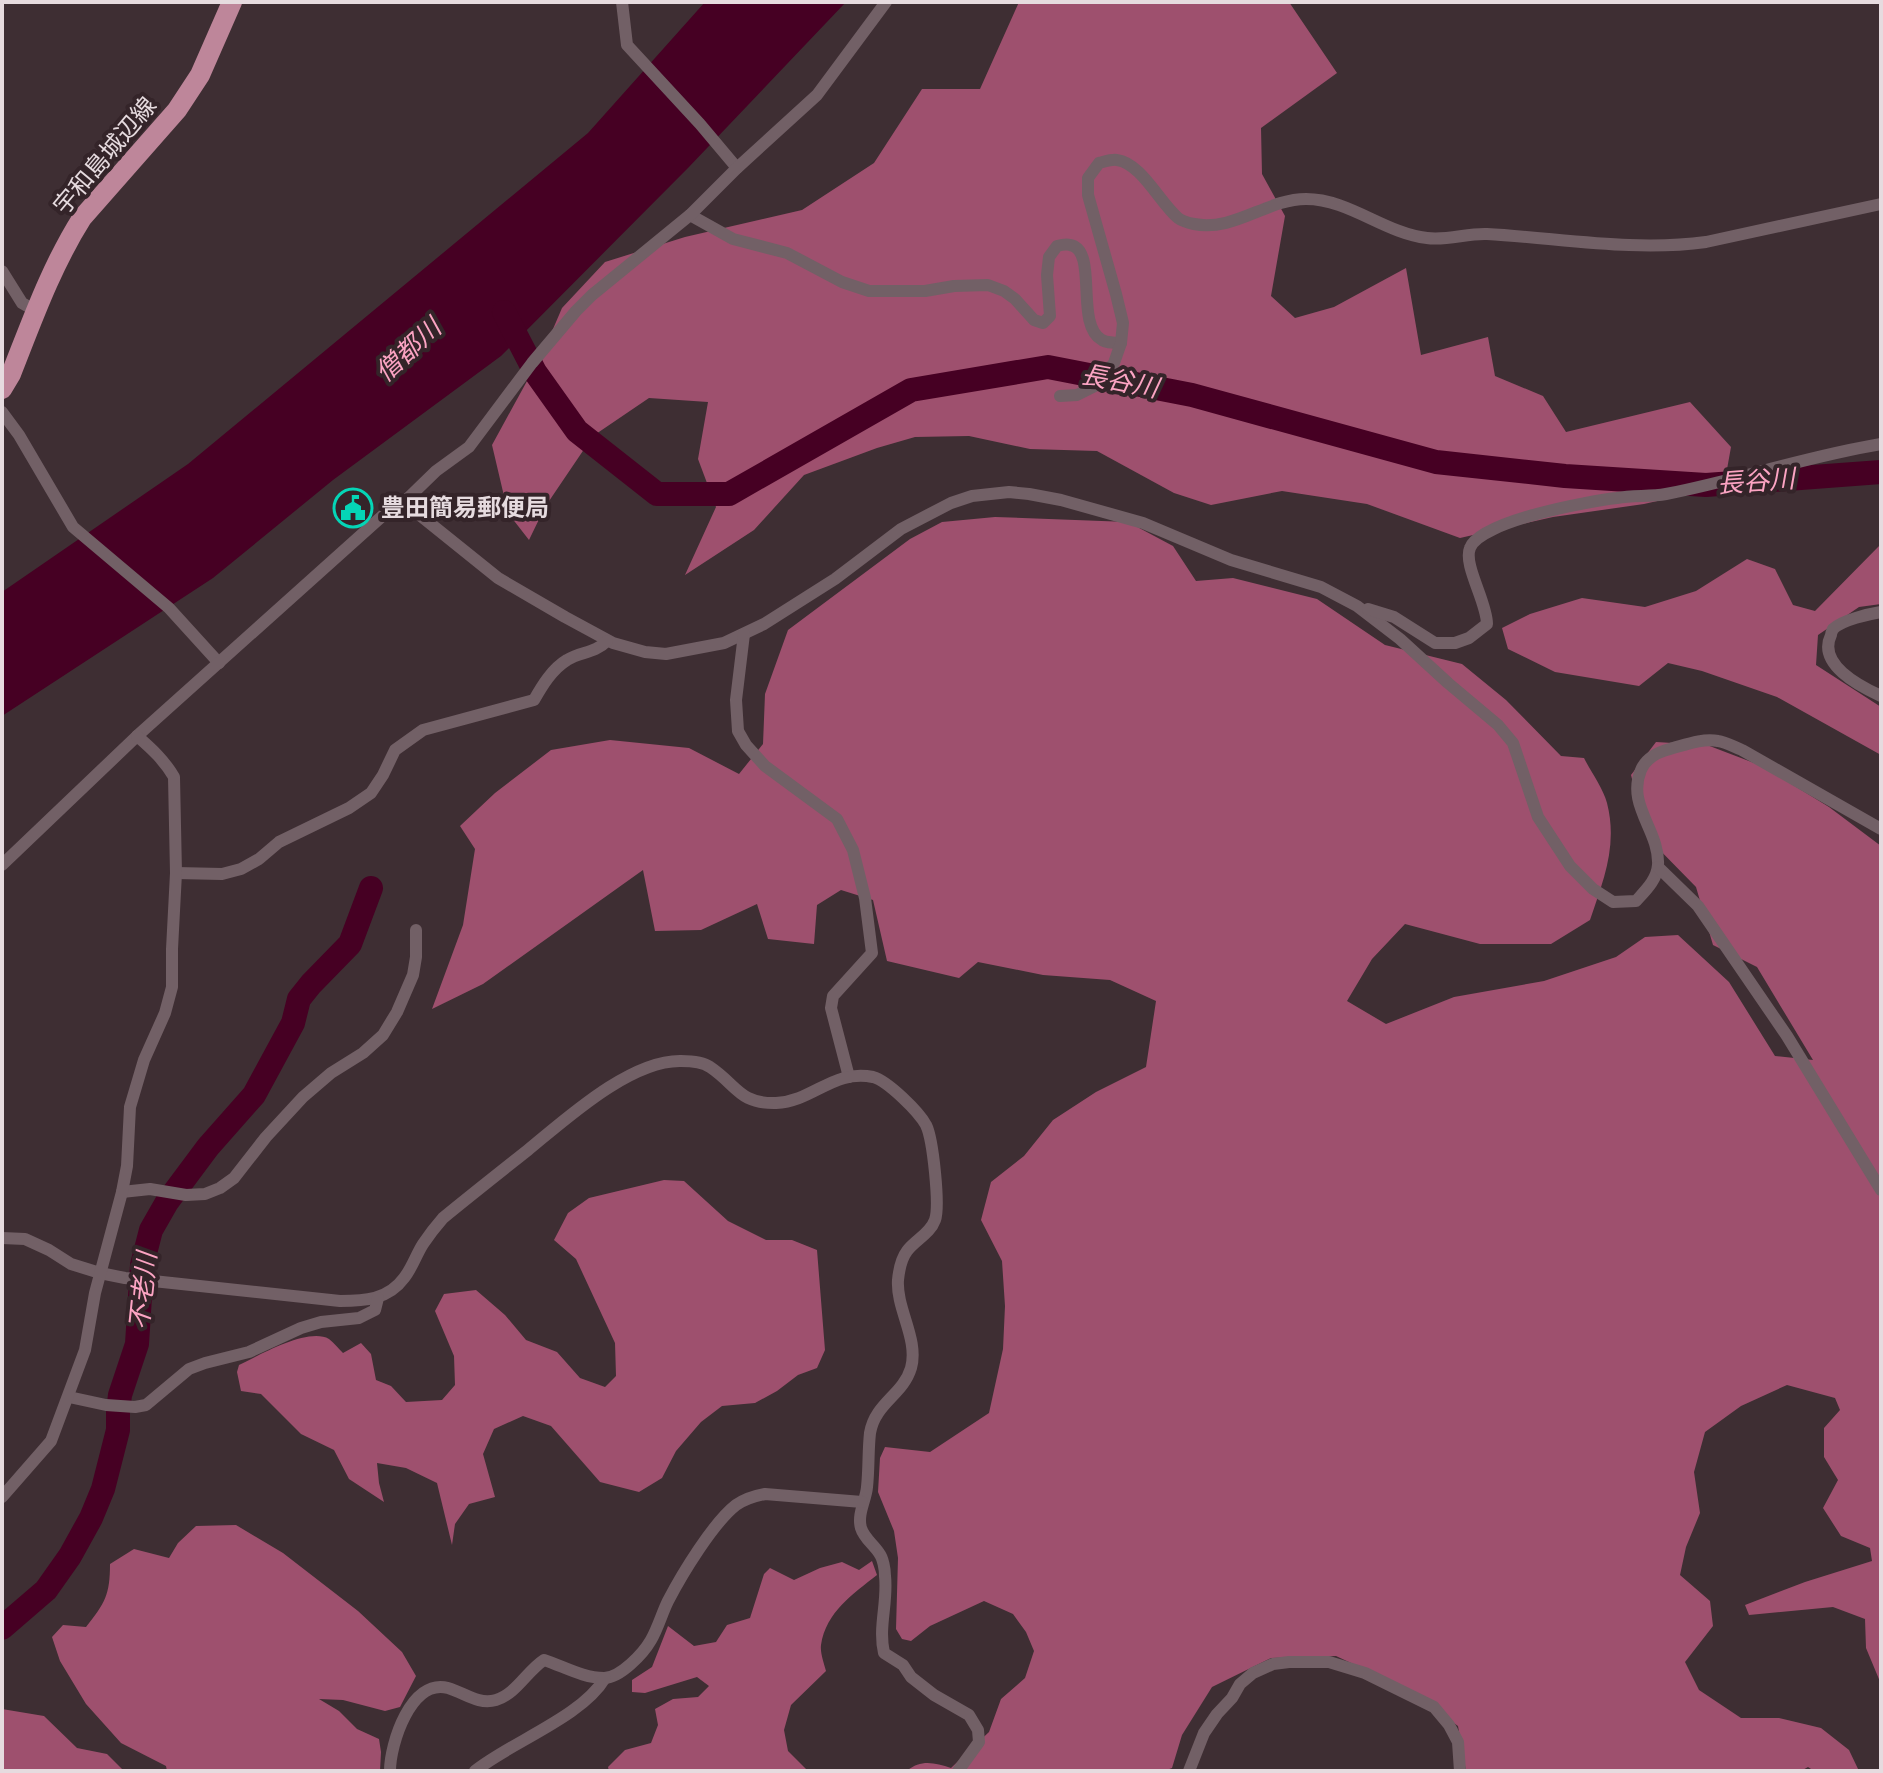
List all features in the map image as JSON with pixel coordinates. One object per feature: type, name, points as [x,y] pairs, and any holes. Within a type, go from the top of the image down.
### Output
[{"type":"main road","name":"宇和島城辺線","points":[[2,389],[53,271],[82,218],[177,110],[200,75],[232,2]]},
{"type":"street","points":[[622,2],[627,45],[737,168]]},
{"type":"street","points":[[2,865],[137,736],[389,510],[401,505],[436,471],[469,447],[532,363],[576,311],[690,215],[817,95],[886,2]]},
{"type":"street","points":[[1060,396],[1077,395],[1095,386],[1114,363],[1121,343],[1123,323],[1088,195],[1088,178],[1099,163],[1114,159],[1132,167],[1180,220],[1198,225],[1221,225],[1278,204],[1304,199],[1328,201],[1391,229],[1429,239],[1483,234],[1678,246],[1881,204]]},
{"type":"street","points":[[690,215],[733,239],[787,253],[842,282],[869,291],[914,292],[988,285],[1004,291],[1034,320],[1043,323],[1050,316],[1049,257],[1057,246],[1071,245],[1079,249],[1084,262],[1088,311],[1094,332],[1103,341],[1121,343]]},
{"type":"street","points":[[2,271],[22,303],[36,311]]},
{"type":"street","points":[[2,412],[73,527],[169,608],[219,663]]},
{"type":"street","points":[[1357,606],[1394,617],[1435,643],[1455,643],[1469,638],[1487,618],[1468,559],[1477,536],[1523,518],[1575,505],[1663,494],[1881,444]]},
{"type":"street","points":[[401,505],[411,508],[498,578],[607,641],[645,652],[666,654],[724,643],[744,634],[808,597],[901,529],[951,503],[972,496],[1009,492],[1061,500],[1143,523],[1231,560],[1321,587],[1357,606],[1400,639],[1498,725],[1513,743],[1538,817],[1570,866],[1593,889],[1613,902],[1636,901],[1650,885],[1658,867],[1639,803],[1636,781],[1644,762],[1661,751],[1698,741],[1718,741],[1742,750],[1881,829]]},
{"type":"street","points":[[1881,612],[1851,620],[1833,629],[1827,643],[1830,660],[1844,674],[1881,696]]},
{"type":"street","points":[[744,634],[736,700],[738,731],[765,766],[837,819],[853,850],[865,898],[872,953],[833,996],[831,1008],[849,1077]]},
{"type":"street","points":[[176,873],[222,874],[241,869],[279,842],[349,808],[371,793],[395,750],[423,730],[534,700],[544,682],[567,660],[600,648],[607,641]]},
{"type":"street","points":[[2,1497],[51,1441],[85,1350],[100,1273],[127,1166],[130,1107],[172,987],[176,873],[174,777],[155,750],[137,736]]},
{"type":"street","points":[[1658,867],[1698,906],[1787,1036],[1881,1190]]},
{"type":"street","points":[[122,1192],[150,1189],[186,1195],[205,1194],[234,1178],[303,1097],[383,1035],[413,975],[416,930]]},
{"type":"street","points":[[2,1238],[25,1239],[71,1264],[100,1273],[340,1301],[365,1301],[392,1291],[404,1279],[424,1242],[443,1218],[588,1101],[658,1064],[679,1061],[709,1066],[743,1097],[761,1104],[803,1098],[833,1080],[849,1077],[874,1077],[894,1088],[926,1125],[931,1143],[938,1209],[934,1224],[906,1252],[899,1268],[898,1287],[912,1350],[911,1368],[903,1383],[872,1419],[867,1492],[862,1502],[861,1527],[881,1555],[886,1577],[881,1638],[884,1653],[903,1665],[911,1677],[934,1695],[969,1715],[978,1730],[979,1742],[958,1771]]},
{"type":"street","points":[[69,1397],[106,1405],[146,1405],[189,1369],[249,1352],[321,1322],[359,1318],[375,1310],[378,1298]]},
{"type":"street","points":[[390,1771],[390,1758],[399,1725],[423,1694],[437,1687],[479,1701],[495,1700],[508,1694],[544,1660],[584,1675],[614,1676],[637,1658],[651,1640],[683,1575],[721,1519],[737,1504],[765,1494],[862,1502]]},
{"type":"street","points":[[1189,1771],[1204,1733],[1240,1684],[1253,1673],[1273,1664],[1289,1662],[1329,1662],[1353,1669],[1434,1707],[1458,1742],[1460,1771]]},
{"type":"street","points":[[475,1771],[567,1714],[598,1689],[605,1678]]},
{"type":"shaded area","points":[[1019,2],[1289,2],[1337,73],[1261,128],[1262,174],[1285,216],[1271,296],[1295,318],[1334,307],[1406,268],[1421,355],[1488,337],[1495,376],[1543,396],[1566,432],[1690,402],[1731,447],[1724,486],[1644,504],[1553,517],[1460,538],[1367,504],[1282,491],[1211,505],[1174,493],[1097,451],[1030,449],[969,436],[915,437],[804,475],[754,530],[685,575],[716,507],[698,459],[708,402],[649,398],[593,436],[545,507],[529,540],[508,513],[492,445],[544,350],[562,308],[605,262],[685,237],[802,210],[874,163],[922,89],[980,89]]},
{"type":"shaded area","points":[[995,517],[1128,522],[1173,546],[1196,581],[1233,578],[1317,599],[1385,645],[1462,664],[1506,700],[1561,756],[1584,758],[1605,797],[1611,834],[1608,863],[1590,920],[1551,944],[1480,944],[1405,924],[1372,959],[1347,1001],[1386,1024],[1454,997],[1544,981],[1616,957],[1645,937],[1678,935],[1729,982],[1775,1056],[1813,1060],[1757,967],[1713,945],[1696,887],[1647,837],[1631,775],[1656,742],[1707,745],[1762,766],[1829,807],[1881,846],[1881,1684],[1866,1648],[1865,1619],[1833,1607],[1749,1615],[1745,1605],[1872,1561],[1870,1548],[1841,1536],[1823,1508],[1838,1480],[1824,1457],[1824,1428],[1840,1410],[1835,1398],[1787,1385],[1741,1406],[1705,1432],[1694,1472],[1700,1513],[1686,1547],[1680,1575],[1710,1601],[1713,1626],[1685,1662],[1699,1690],[1741,1718],[1779,1718],[1821,1728],[1849,1750],[1859,1771],[1814,1771],[1808,1767],[1801,1771],[1466,1771],[1458,1726],[1407,1689],[1336,1656],[1271,1658],[1212,1687],[1182,1735],[1172,1768],[1164,1771],[907,1771],[923,1763],[951,1768],[989,1732],[1001,1699],[1025,1678],[1034,1651],[1026,1632],[1013,1614],[984,1601],[930,1626],[911,1641],[902,1639],[896,1629],[898,1558],[894,1531],[878,1492],[880,1458],[885,1447],[930,1452],[989,1413],[1003,1349],[1005,1306],[1002,1261],[981,1220],[991,1182],[1024,1156],[1053,1120],[1096,1092],[1146,1067],[1156,1001],[1110,980],[1043,975],[978,962],[959,978],[887,961],[873,900],[841,890],[817,905],[814,944],[768,939],[757,904],[701,930],[655,931],[643,870],[483,984],[432,1009],[463,925],[475,849],[460,826],[495,793],[551,750],[610,740],[689,748],[739,774],[763,744],[765,694],[788,630],[910,539],[942,522]]},
{"type":"shaded area","points":[[1881,544],[1881,604],[1859,607],[1818,635],[1816,665],[1881,707],[1881,755],[1777,697],[1702,671],[1668,663],[1639,686],[1555,672],[1508,649],[1502,628],[1530,614],[1582,598],[1645,607],[1696,591],[1747,559],[1775,569],[1793,605],[1815,611]]},
{"type":"shaded area","points":[[664,1180],[684,1181],[728,1221],[766,1240],[792,1240],[817,1250],[825,1350],[817,1368],[798,1375],[755,1403],[722,1406],[701,1422],[676,1451],[662,1478],[639,1492],[600,1482],[551,1426],[523,1416],[494,1429],[483,1454],[495,1497],[469,1504],[455,1524],[452,1545],[437,1483],[406,1468],[377,1463],[384,1502],[349,1479],[334,1450],[301,1434],[261,1394],[241,1391],[237,1372],[239,1365],[297,1339],[320,1336],[329,1339],[343,1353],[361,1343],[371,1354],[376,1380],[391,1386],[406,1402],[442,1400],[455,1385],[454,1356],[435,1311],[444,1294],[476,1290],[505,1315],[526,1340],[557,1352],[580,1378],[605,1387],[616,1376],[615,1343],[576,1259],[554,1240],[568,1213],[589,1198]]},
{"type":"shaded area","points":[[236,1525],[283,1553],[358,1611],[402,1652],[416,1676],[400,1707],[385,1711],[343,1700],[319,1699],[339,1711],[357,1729],[379,1739],[380,1771],[167,1771],[166,1766],[121,1743],[86,1704],[60,1661],[52,1637],[63,1625],[86,1627],[105,1598],[110,1564],[134,1549],[169,1558],[178,1543],[196,1526]]},
{"type":"shaded area","points":[[872,1561],[877,1575],[842,1605],[828,1623],[821,1648],[826,1671],[791,1705],[784,1730],[788,1751],[808,1771],[609,1771],[608,1767],[625,1750],[651,1743],[658,1725],[655,1709],[673,1699],[698,1697],[709,1686],[697,1677],[645,1693],[632,1692],[632,1680],[652,1667],[668,1626],[694,1646],[716,1642],[727,1625],[750,1618],[764,1574],[770,1568],[794,1580],[842,1562],[859,1570]]},
{"type":"shaded area","points":[[2,1709],[44,1716],[77,1748],[107,1754],[124,1771],[2,1771]]},
{"type":"water","name":"僧都川","points":[[705,2],[846,2],[688,168],[501,356],[333,480],[213,578],[2,716],[2,592],[188,464],[588,133]]},
{"type":"waterway","name":"長谷川","points":[[504,312],[535,372],[577,431],[657,494],[729,494],[911,390],[1048,367],[1192,395],[1436,462],[1565,476],[1706,485],[1881,472]]},
{"type":"waterway","name":"不老川","points":[[2,1628],[46,1590],[70,1556],[103,1489],[118,1430],[120,1395],[137,1344],[142,1265],[151,1230],[167,1202],[208,1147],[254,1095],[293,1023],[299,999],[350,944],[371,888]]},
{"type":"place","name":"豊田簡易郵便局","points":[[353,508]]}]
